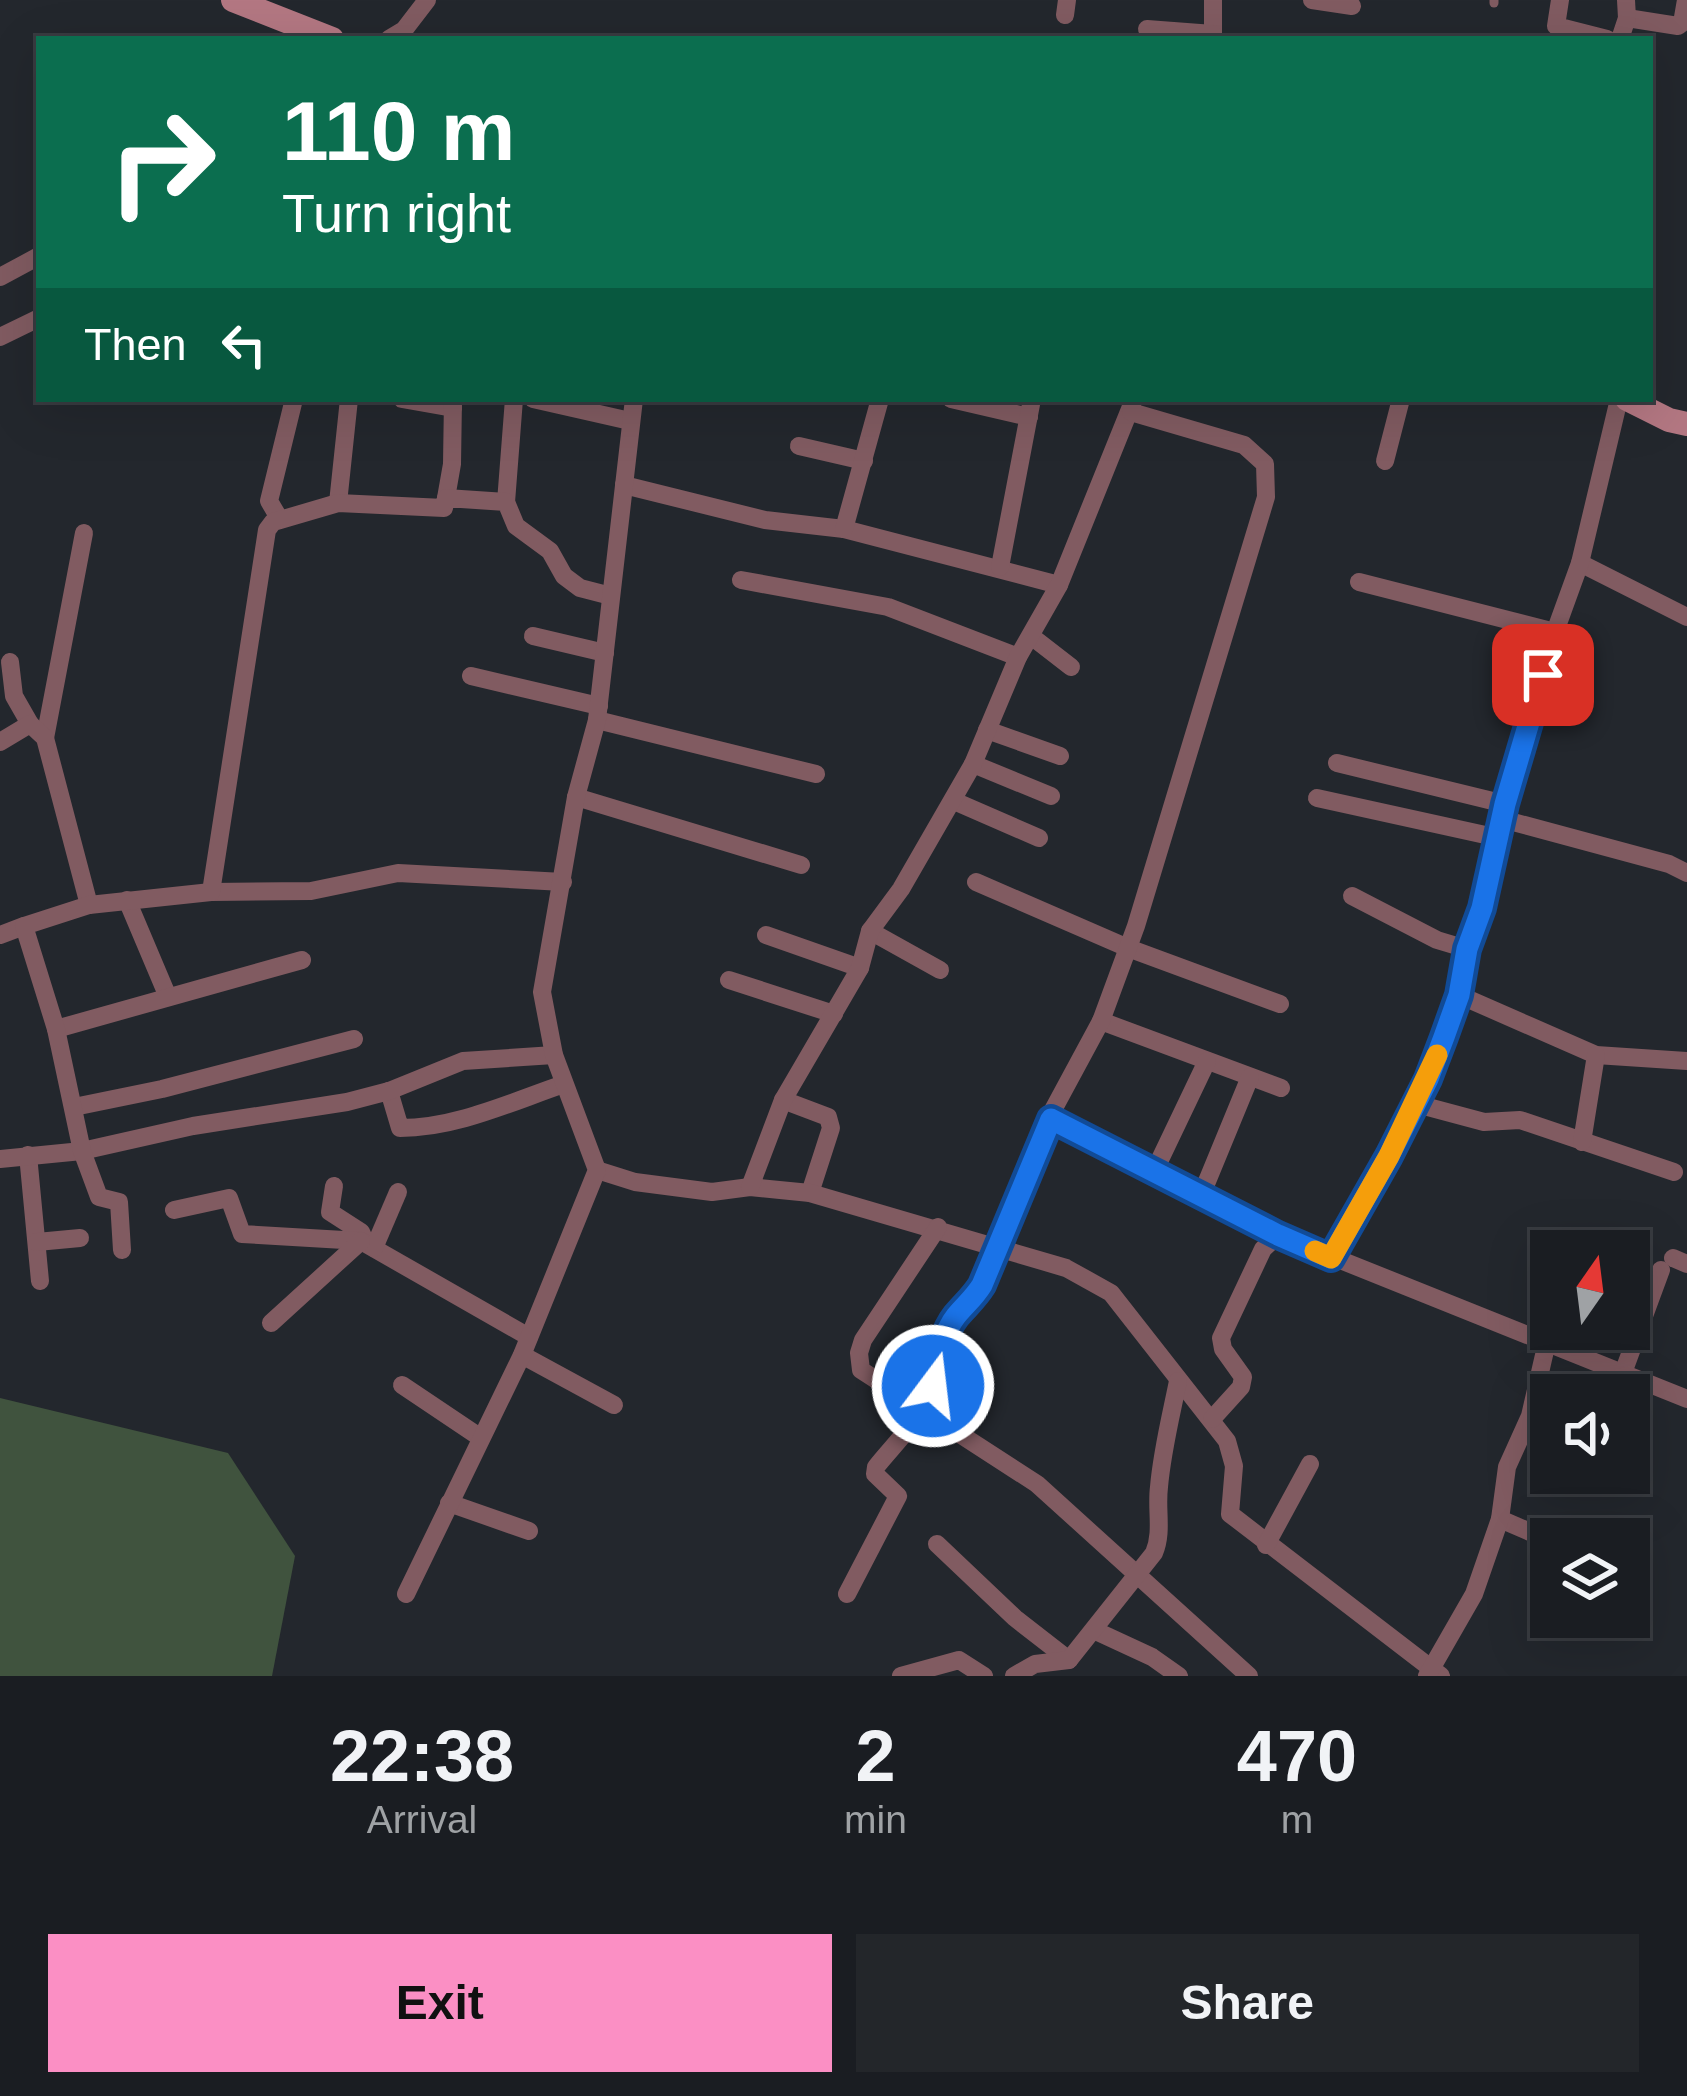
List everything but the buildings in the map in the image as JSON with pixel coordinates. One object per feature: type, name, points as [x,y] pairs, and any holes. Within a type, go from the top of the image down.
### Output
[{"type":"street","points":[[233,0],[324,36]]},
{"type":"street","points":[[394,36],[427,0]]},
{"type":"street","points":[[1213,0],[1214,36]]},
{"type":"street","points":[[1312,0],[1352,6]]},
{"type":"street","points":[[1560,0],[1556,26],[1595,36]]},
{"type":"street","points":[[1626,9],[1678,26],[1686,0]]},
{"type":"street","points":[[1147,29],[1206,36]]},
{"type":"street","points":[[0,277],[36,258]]},
{"type":"street","points":[[0,337],[36,319]]},
{"type":"street","points":[[279,518],[269,501],[293,402]]},
{"type":"street","points":[[338,503],[349,402]]},
{"type":"street","points":[[514,402],[506,502],[516,526],[550,551],[564,576],[580,588],[610,596]]},
{"type":"street","points":[[546,402],[630,421]]},
{"type":"street","points":[[406,1594],[525,1346],[596,1170],[554,1055],[542,992],[576,797],[598,713],[633,402]]},
{"type":"street","points":[[844,529],[879,402]]},
{"type":"street","points":[[977,402],[1030,408],[1000,567]]},
{"type":"street","points":[[1385,461],[1400,402]]},
{"type":"street","points":[[1331,1258],[1428,1079],[1459,995],[1502,821],[1580,563],[1622,402]]},
{"type":"street","points":[[1630,402],[1687,424]]},
{"type":"street","points":[[211,892],[267,530],[279,518],[338,503],[444,508],[453,404]]},
{"type":"street","points":[[750,1187],[783,1100],[860,968],[870,931],[902,889],[973,764],[1018,657],[1059,585],[1133,406],[1244,445],[1257,454],[1267,476],[1257,533],[1127,948],[1100,1021],[1051,1119],[982,1285],[970,1305],[956,1315],[944,1340],[922,1410],[876,1467],[875,1474],[898,1496],[848,1594]]},
{"type":"street","points":[[799,446],[864,460]]},
{"type":"street","points":[[624,485],[765,520],[844,529],[1059,585]]},
{"type":"street","points":[[446,498],[506,502]]},
{"type":"street","points":[[38,731],[84,533]]},
{"type":"street","points":[[1580,563],[1687,617]]},
{"type":"street","points":[[741,580],[888,607],[1018,657]]},
{"type":"street","points":[[1359,582],[1556,632]]},
{"type":"street","points":[[532,636],[604,653]]},
{"type":"street","points":[[1031,636],[1071,667]]},
{"type":"street","points":[[10,662],[14,696],[38,731],[89,905]]},
{"type":"street","points":[[471,676],[816,774]]},
{"type":"street","points":[[987,730],[1060,756]]},
{"type":"street","points":[[0,742],[38,731]]},
{"type":"street","points":[[1337,763],[1502,821],[1669,864],[1687,873]]},
{"type":"street","points":[[973,764],[1051,796]]},
{"type":"street","points":[[576,797],[802,865]]},
{"type":"street","points":[[1317,798],[1502,821]]},
{"type":"street","points":[[954,801],[1039,838]]},
{"type":"street","points":[[0,935],[89,905],[211,892],[311,891],[398,873],[563,882]]},
{"type":"street","points":[[976,882],[1127,948],[1280,1004]]},
{"type":"street","points":[[1352,896],[1436,940],[1467,949]]},
{"type":"street","points":[[127,900],[168,997]]},
{"type":"street","points":[[24,926],[56,1029],[82,1151],[99,1198],[119,1202],[122,1250]]},
{"type":"street","points":[[870,931],[940,970]]},
{"type":"street","points":[[766,935],[860,968]]},
{"type":"street","points":[[56,1029],[302,960]]},
{"type":"street","points":[[729,980],[835,1014]]},
{"type":"street","points":[[1459,995],[1596,1054],[1687,1061]]},
{"type":"street","points":[[1100,1021],[1281,1088]]},
{"type":"street","points":[[74,1107],[354,1039]]},
{"type":"street","points":[[1582,1142],[1596,1054]]},
{"type":"street","points":[[0,1159],[82,1151],[389,1090],[463,1061],[554,1055]]},
{"type":"street","points":[[1154,1172],[1207,1060]]},
{"type":"street","points":[[1201,1196],[1250,1077]]},
{"type":"street","points":[[389,1090],[400,1128],[418,1128],[464,1119],[564,1084]]},
{"type":"street","points":[[783,1100],[828,1118],[831,1128],[810,1192]]},
{"type":"street","points":[[1413,1103],[1484,1123],[1520,1120],[1674,1172]]},
{"type":"street","points":[[1051,1119],[1278,1235],[1530,1335]]},
{"type":"street","points":[[28,1155],[40,1281]]},
{"type":"street","points":[[596,1170],[634,1182],[712,1192],[750,1187],[810,1192],[1066,1268],[1111,1293],[1226,1442],[1234,1466],[1230,1514],[1433,1674],[1474,1594],[1500,1519],[1507,1467],[1530,1416],[1544,1350]]},
{"type":"street","points":[[334,1186],[330,1212],[361,1232],[367,1244]]},
{"type":"street","points":[[271,1323],[367,1244],[398,1192]]},
{"type":"street","points":[[173,1210],[229,1198],[242,1234],[367,1244],[614,1405]]},
{"type":"street","points":[[938,1228],[863,1340],[861,1370],[1036,1484],[1250,1676]]},
{"type":"street","points":[[1212,1419],[1241,1387],[1243,1377],[1223,1349],[1221,1338],[1263,1250],[1278,1235]]},
{"type":"street","points":[[37,1242],[80,1238]]},
{"type":"street","points":[[1623,1373],[1674,1264]]},
{"type":"street","points":[[1566,1350],[1687,1399]]},
{"type":"street","points":[[1013,1676],[1035,1664],[1069,1660],[1154,1553],[1161,1537],[1156,1516],[1159,1481],[1178,1381]]},
{"type":"street","points":[[402,1385],[481,1438]]},
{"type":"street","points":[[1266,1544],[1310,1464]]},
{"type":"street","points":[[449,1503],[529,1531]]},
{"type":"street","points":[[1500,1519],[1530,1531]]},
{"type":"street","points":[[937,1544],[1015,1618],[1069,1660]]},
{"type":"street","points":[[1098,1632],[1152,1657],[1179,1676]]},
{"type":"street","points":[[901,1676],[959,1660],[984,1676]]},
{"type":"green space","points":[[0,1398],[228,1453],[295,1556],[272,1676],[0,1676]]},
{"type":"slow traffic","points":[[1315,1251],[1331,1258],[1369,1195],[1437,1055]]},
{"type":"route","points":[[933,1386],[944,1340],[956,1315],[970,1305],[982,1285],[1051,1119],[1331,1258],[1389,1156],[1444,1037],[1543,675]]}]
